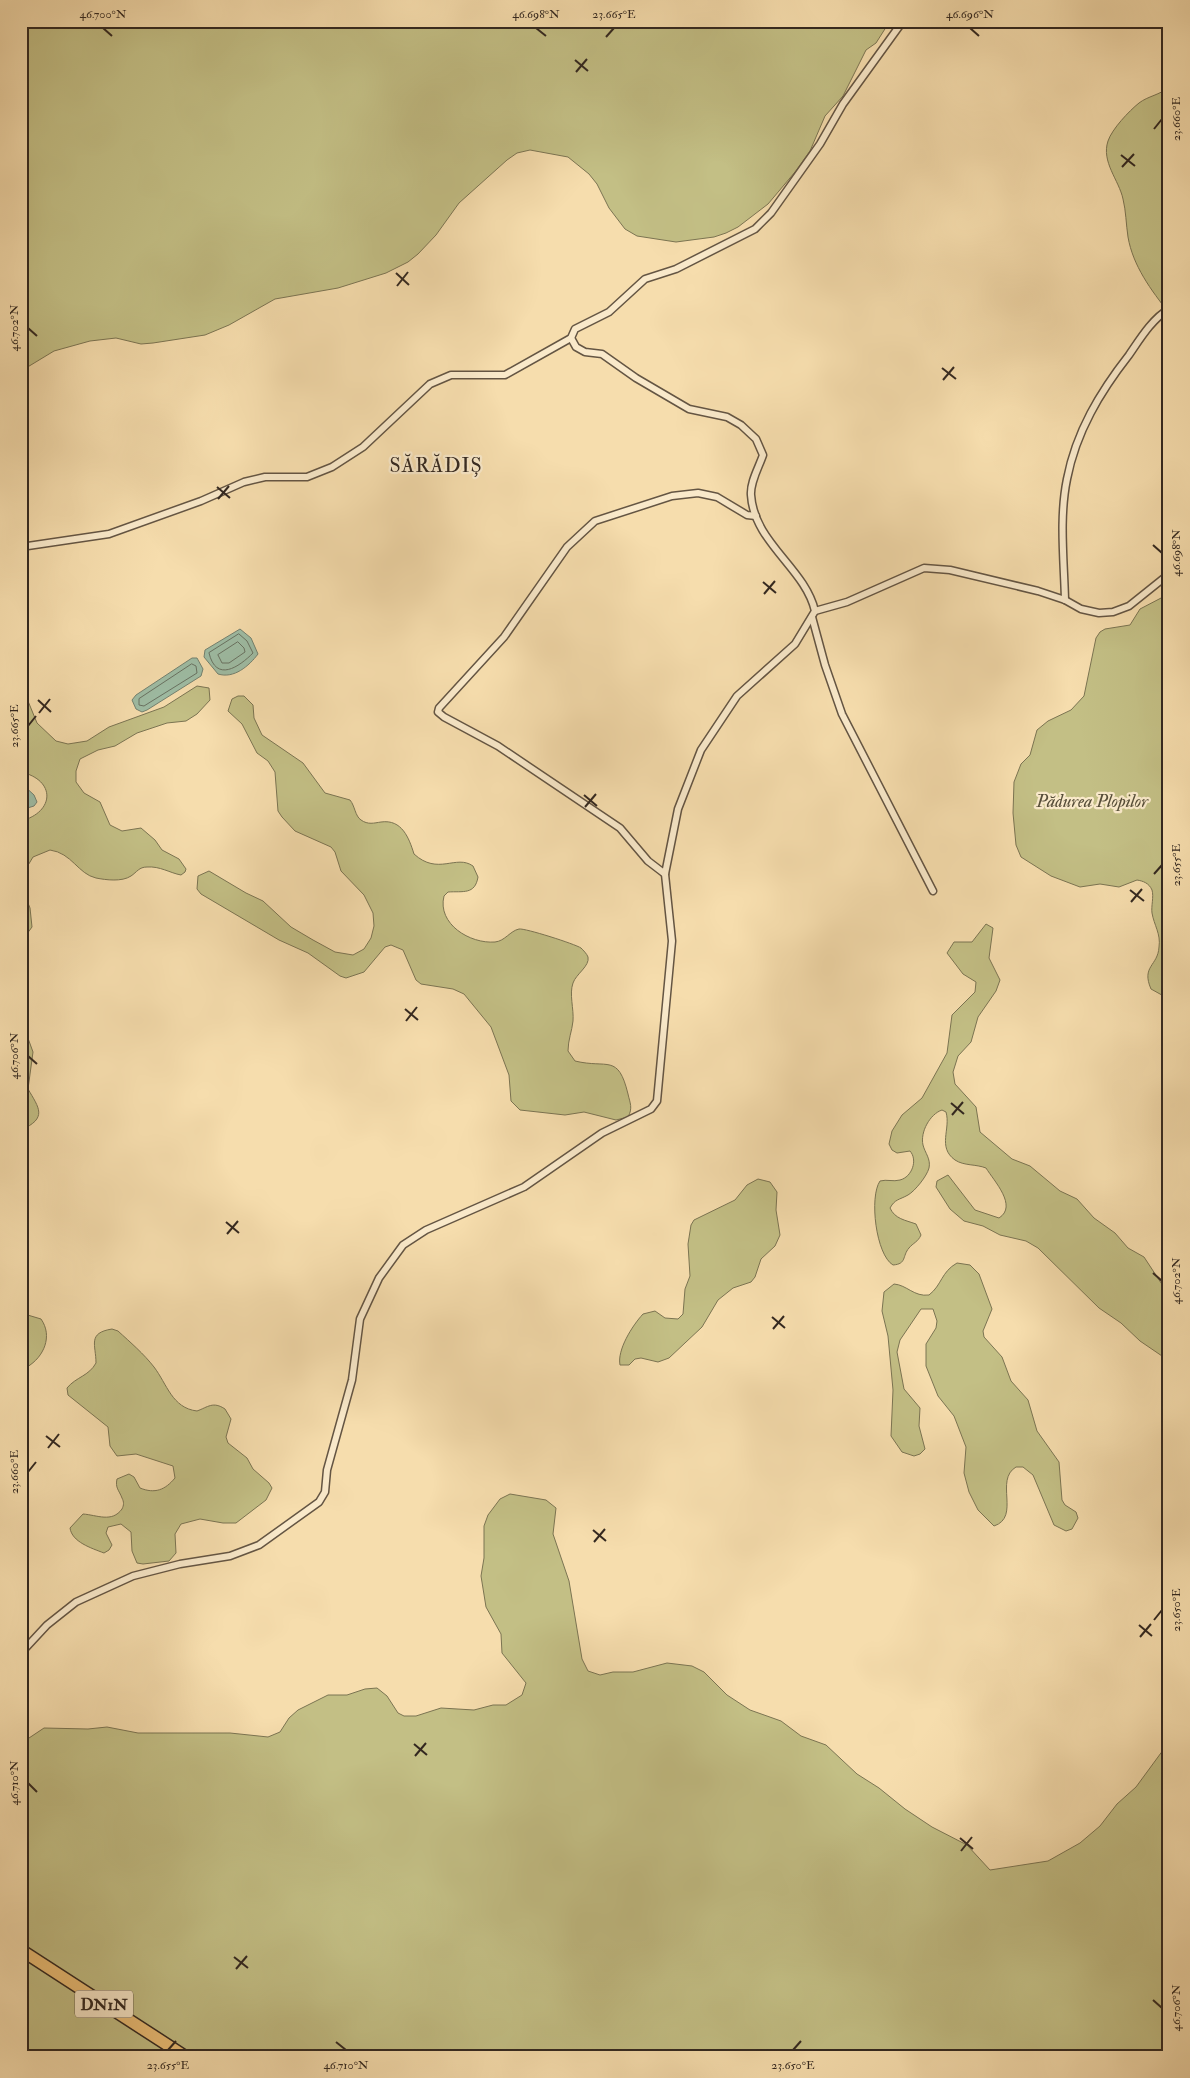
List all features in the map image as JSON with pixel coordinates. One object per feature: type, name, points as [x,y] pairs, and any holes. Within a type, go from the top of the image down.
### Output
[{"type":"highway","name":"DN1N","points":[[21,1950],[186,2057]]},
{"type":"street","points":[[21,547],[109,534],[202,501],[244,482],[265,477],[307,476],[332,467],[363,447],[430,384],[450,375],[505,375],[571,338],[575,329],[608,312],[645,279],[676,270],[755,229],[772,213],[820,144],[843,104],[903,21]]},
{"type":"street","points":[[1065,600],[1063,519],[1066,480],[1074,451],[1090,413],[1106,385],[1151,325],[1169,309]]},
{"type":"street","points":[[571,338],[576,347],[585,352],[602,354],[636,378],[689,409],[726,417],[741,425],[756,439],[763,455],[751,495],[756,516],[766,538],[811,596],[825,665],[842,714],[933,891]]},
{"type":"street","points":[[666,874],[648,861],[620,828],[498,746],[441,714],[439,708],[504,638],[567,547],[595,521],[672,496],[698,493],[717,497],[747,514],[756,516]]},
{"type":"street","points":[[21,1654],[47,1625],[76,1602],[133,1576],[180,1564],[230,1556],[259,1545],[319,1502],[325,1492],[326,1470],[352,1380],[360,1319],[379,1278],[402,1245],[426,1230],[524,1187],[602,1134],[651,1109],[657,1101],[672,941],[666,874],[678,809],[701,750],[737,696],[795,644],[814,614],[847,602],[924,568],[950,570],[1065,600],[1081,609],[1099,612],[1113,612],[1129,606],[1169,574]]},
{"type":"green space","points":[[21,21],[890,21],[876,43],[866,50],[843,96],[825,116],[810,151],[795,172],[768,204],[738,227],[726,233],[714,237],[676,242],[637,236],[625,229],[609,208],[597,184],[589,174],[568,157],[530,150],[517,153],[507,160],[459,203],[436,235],[418,254],[408,262],[386,273],[338,288],[275,299],[229,325],[205,335],[141,344],[116,338],[90,341],[54,351],[21,371]]},
{"type":"green space","points":[[1169,87],[1169,313],[1138,268],[1130,248],[1123,199],[1109,164],[1106,149],[1113,131],[1130,111],[1139,103]]},
{"type":"green space","name":"Pădurea Plopilor","points":[[1169,589],[1169,999],[1151,989],[1148,981],[1149,971],[1158,953],[1159,942],[1152,913],[1153,893],[1149,886],[1137,880],[1119,887],[1100,884],[1080,887],[1051,876],[1021,857],[1016,845],[1013,813],[1014,782],[1021,764],[1030,755],[1037,730],[1048,721],[1071,710],[1084,696],[1096,638],[1100,632],[1105,629],[1130,625],[1140,609],[1163,597]]},
{"type":"green space","points":[[21,684],[37,723],[56,741],[68,744],[87,741],[109,727],[164,707],[197,686],[209,688],[210,700],[197,714],[186,721],[167,723],[137,733],[115,746],[98,750],[80,759],[76,771],[76,782],[84,793],[100,802],[110,825],[122,831],[141,828],[155,840],[162,850],[179,859],[186,869],[185,872],[181,875],[156,868],[144,867],[127,878],[114,880],[100,879],[84,872],[64,855],[50,850],[33,857],[21,877],[21,821],[32,817],[40,811],[45,804],[47,796],[41,782],[21,772]]},
{"type":"green space","points":[[244,696],[253,705],[254,718],[262,735],[303,763],[325,793],[350,800],[357,816],[361,820],[369,823],[394,823],[407,836],[414,854],[423,860],[439,864],[460,862],[473,866],[478,877],[474,887],[463,892],[448,892],[444,896],[443,906],[450,923],[466,936],[485,942],[495,942],[502,940],[516,930],[523,929],[570,943],[584,951],[588,960],[587,964],[572,987],[573,1021],[568,1051],[575,1061],[610,1065],[616,1068],[624,1081],[630,1103],[631,1108],[628,1117],[616,1120],[584,1112],[565,1115],[520,1110],[511,1101],[509,1075],[491,1027],[464,994],[453,989],[421,984],[416,980],[403,950],[391,945],[385,947],[364,972],[346,978],[340,976],[308,953],[279,940],[201,894],[197,889],[198,876],[209,871],[263,901],[291,927],[335,952],[353,955],[364,949],[371,938],[374,926],[373,913],[364,895],[341,871],[335,852],[331,847],[295,831],[278,811],[275,772],[268,761],[257,753],[242,724],[228,711],[232,699]]},
{"type":"green space","points":[[21,886],[30,908],[32,927],[21,942]]},
{"type":"green space","points":[[986,924],[993,928],[989,958],[1000,980],[996,991],[978,1017],[971,1042],[958,1056],[953,1072],[955,1084],[976,1107],[980,1132],[1012,1159],[1030,1166],[1060,1191],[1077,1199],[1094,1218],[1115,1233],[1128,1248],[1144,1257],[1169,1295],[1169,1366],[1162,1356],[1099,1308],[1038,1248],[1026,1241],[1000,1235],[983,1226],[964,1221],[950,1209],[936,1187],[937,1181],[948,1175],[975,1210],[999,1218],[1004,1213],[1006,1207],[1003,1193],[986,1168],[959,1162],[950,1155],[946,1144],[946,1112],[942,1110],[930,1119],[923,1135],[923,1145],[929,1162],[926,1175],[914,1190],[896,1201],[890,1208],[898,1217],[916,1224],[921,1235],[907,1251],[900,1263],[893,1265],[882,1250],[876,1225],[875,1199],[877,1189],[880,1181],[897,1181],[904,1178],[911,1172],[914,1163],[910,1151],[897,1153],[892,1150],[889,1144],[892,1131],[902,1115],[922,1098],[947,1053],[952,1015],[975,992],[976,982],[963,974],[947,953],[954,942],[972,942]]},
{"type":"green space","points":[[21,1019],[33,1052],[28,1089],[39,1112],[38,1117],[30,1126],[21,1130]]},
{"type":"green space","points":[[758,1179],[770,1182],[777,1192],[776,1210],[780,1235],[775,1246],[761,1259],[755,1277],[751,1282],[733,1288],[718,1300],[702,1327],[669,1358],[658,1362],[641,1358],[635,1359],[629,1365],[620,1365],[623,1345],[630,1331],[643,1314],[655,1311],[665,1318],[678,1319],[683,1314],[685,1289],[690,1276],[688,1244],[691,1225],[694,1220],[735,1200],[747,1185]]},
{"type":"green space","points":[[957,1263],[970,1265],[979,1274],[992,1309],[983,1331],[984,1337],[1002,1357],[1011,1381],[1028,1400],[1037,1431],[1059,1462],[1062,1500],[1065,1505],[1076,1512],[1078,1518],[1072,1529],[1066,1531],[1054,1525],[1033,1475],[1023,1467],[1016,1467],[1010,1473],[1007,1480],[1007,1507],[1006,1515],[1002,1521],[994,1526],[978,1510],[969,1492],[964,1473],[966,1447],[954,1416],[938,1396],[926,1366],[926,1344],[936,1328],[937,1321],[933,1309],[921,1309],[900,1340],[897,1352],[904,1389],[920,1408],[919,1426],[925,1449],[920,1454],[914,1456],[902,1452],[891,1436],[893,1390],[888,1336],[882,1311],[884,1292],[894,1284],[903,1286],[915,1293],[929,1295],[937,1287],[948,1270]]},
{"type":"green space","points":[[21,1313],[41,1319],[46,1332],[45,1346],[42,1352],[27,1367],[21,1365]]},
{"type":"green space","points":[[112,1329],[118,1331],[146,1357],[171,1394],[182,1405],[197,1411],[214,1405],[225,1409],[231,1419],[226,1437],[228,1443],[247,1458],[253,1469],[272,1488],[266,1500],[236,1523],[200,1519],[181,1524],[175,1534],[176,1553],[169,1561],[137,1563],[132,1551],[131,1532],[121,1524],[108,1527],[106,1533],[112,1545],[104,1553],[78,1541],[70,1528],[83,1514],[109,1517],[114,1516],[122,1509],[124,1504],[117,1487],[117,1479],[129,1474],[134,1477],[140,1488],[155,1491],[163,1488],[175,1478],[173,1466],[136,1454],[117,1456],[110,1446],[108,1427],[68,1395],[67,1388],[90,1371],[96,1363],[94,1345],[96,1337],[99,1333]]},
{"type":"green space","points":[[510,1494],[546,1500],[556,1508],[553,1534],[569,1581],[582,1659],[588,1671],[600,1675],[613,1672],[633,1672],[667,1663],[692,1666],[704,1672],[727,1695],[750,1710],[781,1721],[801,1736],[826,1745],[857,1774],[879,1788],[905,1809],[932,1827],[967,1845],[990,1870],[1048,1861],[1080,1843],[1100,1826],[1117,1804],[1136,1787],[1169,1742],[1169,2057],[21,2057],[21,1737],[29,1738],[44,1728],[88,1729],[107,1727],[138,1733],[230,1733],[268,1737],[280,1732],[289,1718],[298,1710],[328,1695],[347,1695],[365,1689],[377,1688],[387,1696],[398,1713],[404,1716],[416,1716],[441,1708],[474,1710],[493,1705],[506,1705],[522,1695],[526,1683],[502,1653],[501,1634],[486,1607],[481,1576],[484,1558],[484,1526],[488,1515],[500,1499]]},
{"type":"water","points":[[240,629],[251,638],[258,654],[246,667],[235,673],[230,675],[218,674],[204,657],[205,650]]},
{"type":"water","points":[[192,658],[197,658],[203,669],[201,676],[147,710],[142,712],[136,709],[132,700],[136,695]]},
{"type":"water","points":[[21,783],[34,795],[37,802],[34,806],[21,810]]},
{"type":"district","name":"SĂRĂDIȘ","points":[[436,465]]}]
